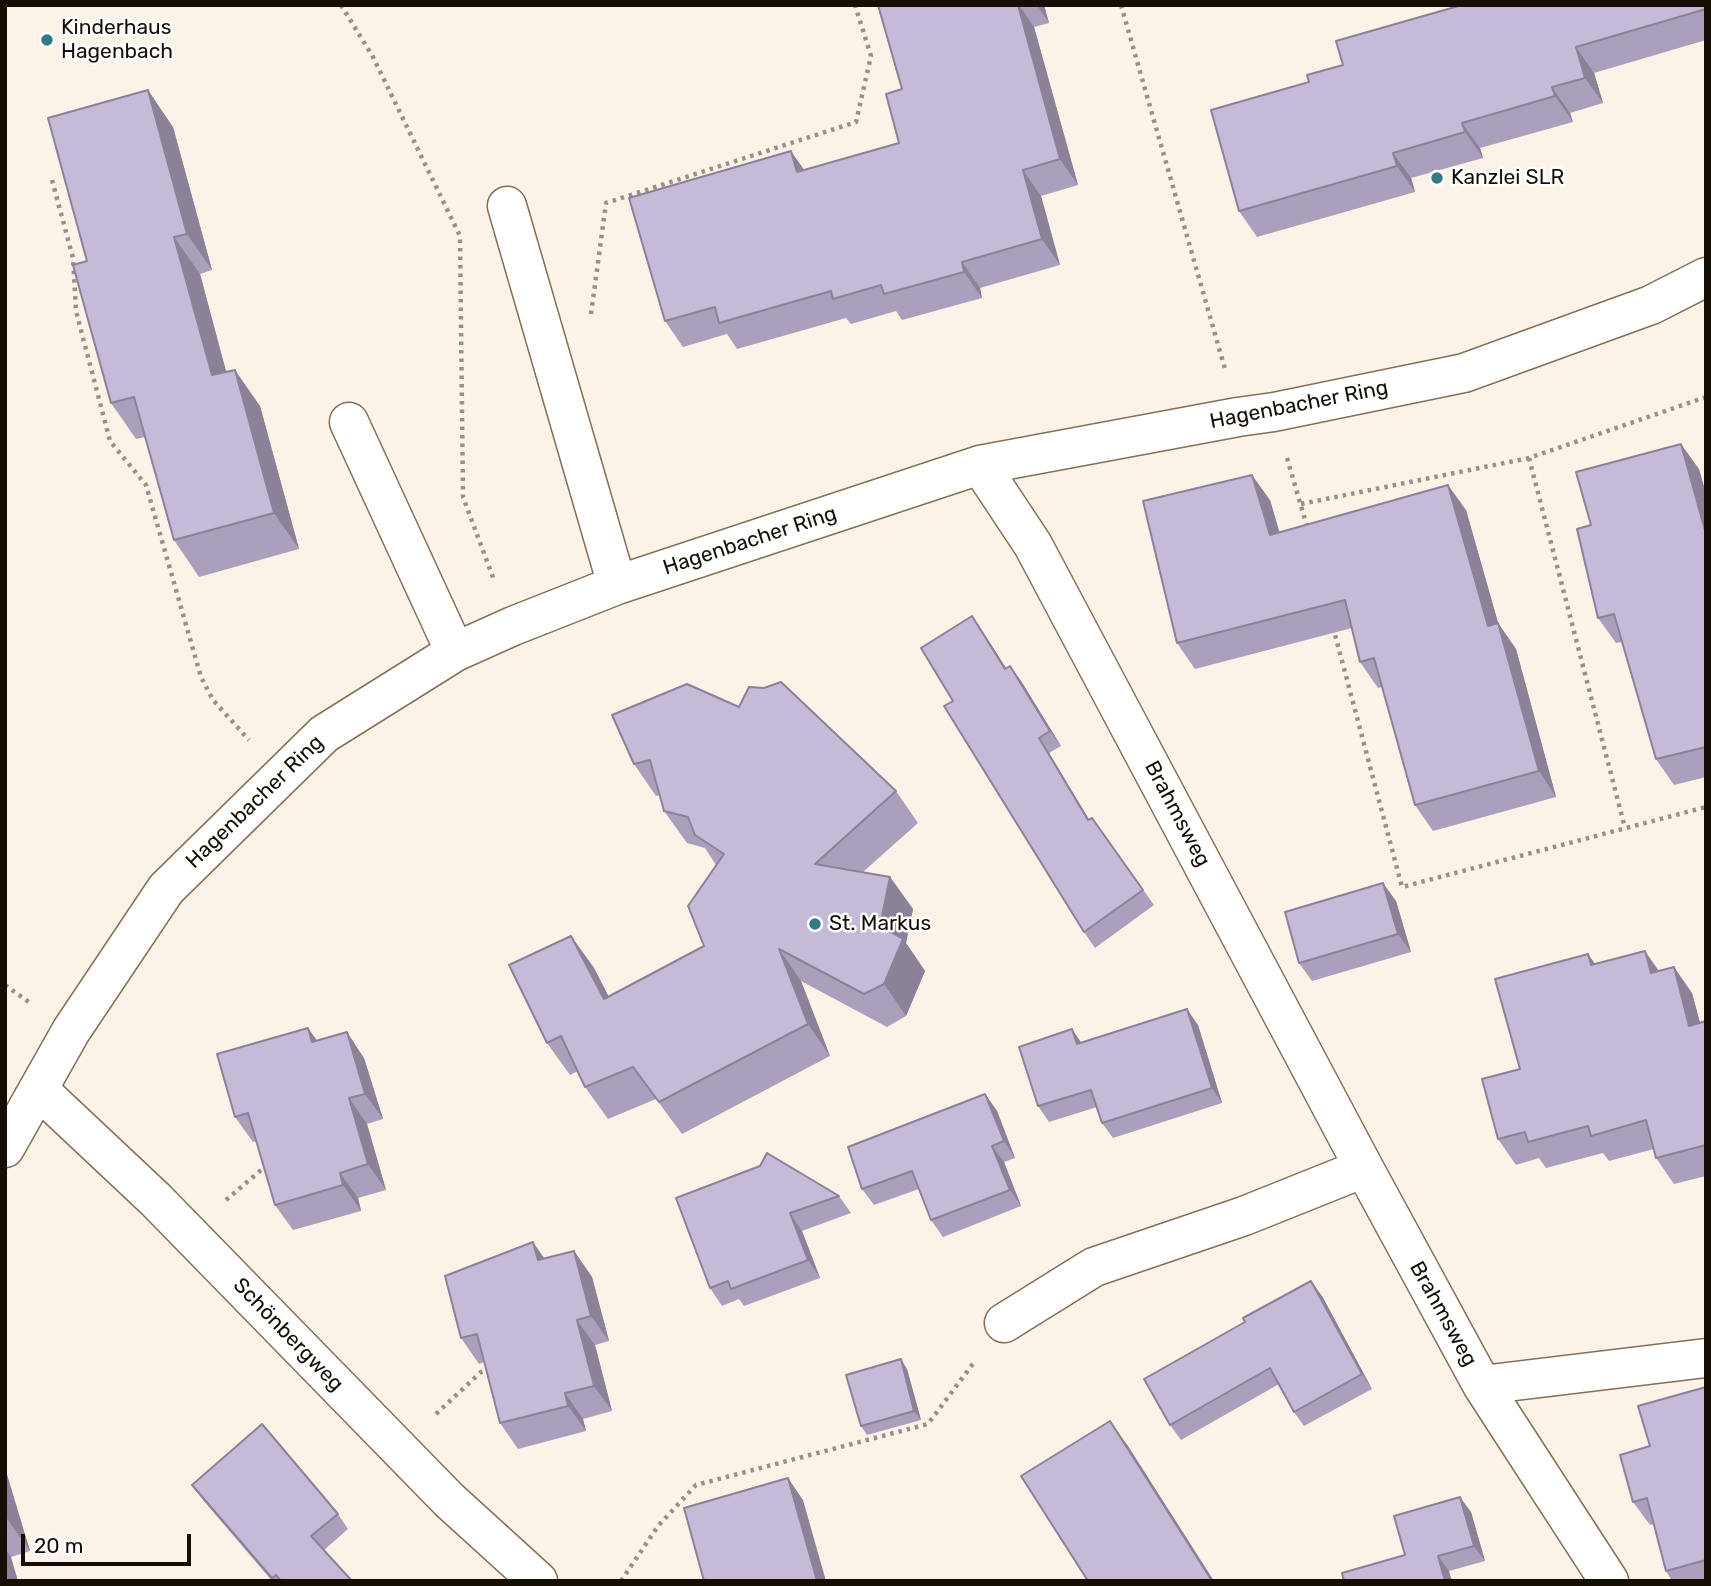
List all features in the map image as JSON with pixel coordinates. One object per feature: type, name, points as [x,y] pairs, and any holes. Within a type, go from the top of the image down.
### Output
[{"type":"street","points":[[507,206],[617,585]]},
{"type":"street","name":"Hagenbacher Ring","points":[[5,1148],[71,1031],[166,889],[280,774],[324,734],[455,652],[617,585],[980,465],[1464,373],[1651,305],[1706,277]]},
{"type":"street","points":[[349,422],[455,652]]},
{"type":"street","name":"Brahmsweg","points":[[980,465],[1033,545],[1482,1385],[1609,1581]]},
{"type":"street","name":"Schönbergweg","points":[[39,1090],[156,1200],[449,1500],[538,1581]]},
{"type":"street","points":[[1004,1323],[1094,1267],[1244,1216],[1364,1168]]},
{"type":"street","name":"Brahmsweg","points":[[1482,1385],[1706,1358]]},
{"type":"path","points":[[341,5],[373,57],[460,236],[463,497],[513,626]]},
{"type":"path","points":[[590,321],[606,203],[856,122],[871,56],[855,5]]},
{"type":"path","points":[[1121,5],[1256,414],[1301,504],[1308,531]]},
{"type":"path","points":[[52,180],[74,258],[76,311],[110,441],[146,485],[201,677],[213,700],[280,774]]},
{"type":"path","points":[[1301,504],[1529,458],[1706,397]]},
{"type":"path","points":[[1529,458],[1625,828]]},
{"type":"path","points":[[1332,623],[1402,887],[1706,807]]},
{"type":"path","points":[[188,1233],[267,1164]]},
{"type":"path","points":[[621,1581],[658,1526],[696,1485],[928,1424],[1004,1323]]},
{"type":"path","points":[[399,1448],[481,1371],[502,1368]]},
{"type":"building","points":[[878,5],[1018,5],[1060,159],[1023,170],[1042,239],[962,262],[964,272],[884,294],[881,285],[833,299],[831,291],[719,323],[715,307],[665,321],[629,198],[791,151],[797,172],[899,143],[886,94],[902,89]]},
{"type":"building","points":[[1462,5],[1706,5],[1706,9],[1576,47],[1585,78],[1552,87],[1555,96],[1462,123],[1465,132],[1393,153],[1397,166],[1239,211],[1211,110],[1309,82],[1307,75],[1343,65],[1336,41]]},
{"type":"building","points":[[148,90],[187,234],[174,237],[212,375],[235,370],[274,513],[174,540],[134,397],[111,403],[73,265],[87,261],[48,118]]},
{"type":"building","points":[[1681,444],[1706,534],[1706,747],[1656,759],[1614,614],[1598,618],[1577,529],[1591,525],[1576,472]]},
{"type":"building","points":[[1252,475],[1270,535],[1448,485],[1488,626],[1498,623],[1539,771],[1415,805],[1374,658],[1360,662],[1345,600],[1177,643],[1143,501]]},
{"type":"building","points":[[972,616],[1005,669],[1010,666],[1050,731],[1039,738],[1088,820],[1092,818],[1143,890],[1084,932],[944,706],[953,701],[921,648]]},
{"type":"building","name":"St. Markus","points":[[781,682],[896,791],[815,864],[890,877],[880,926],[903,939],[884,984],[864,994],[779,949],[808,1024],[659,1102],[633,1067],[585,1087],[561,1036],[547,1043],[509,965],[571,936],[604,999],[704,946],[688,906],[724,854],[695,835],[688,817],[664,811],[650,760],[634,764],[612,715],[687,684],[739,707],[749,687],[764,688]]},
{"type":"building","points":[[1383,883],[1398,934],[1299,963],[1285,912]]},
{"type":"building","points":[[1645,951],[1651,973],[1674,967],[1689,1026],[1706,1021],[1706,1145],[1656,1158],[1646,1120],[1591,1136],[1588,1126],[1528,1142],[1525,1132],[1498,1139],[1482,1079],[1520,1069],[1495,979],[1588,954],[1591,965]]},
{"type":"building","points":[[1187,1009],[1212,1088],[1102,1123],[1091,1090],[1038,1106],[1019,1047],[1072,1029],[1077,1044]]},
{"type":"building","points":[[308,1028],[312,1042],[347,1032],[365,1094],[349,1098],[368,1164],[340,1173],[343,1185],[275,1205],[248,1113],[235,1117],[217,1054]]},
{"type":"building","points":[[985,1094],[1004,1141],[992,1146],[1010,1190],[931,1220],[912,1171],[862,1189],[848,1147]]},
{"type":"building","points":[[767,1153],[839,1196],[790,1213],[808,1260],[731,1289],[728,1281],[710,1288],[676,1198],[760,1166]]},
{"type":"building","points":[[533,1242],[538,1260],[574,1251],[591,1316],[577,1320],[594,1386],[565,1393],[568,1406],[500,1423],[477,1334],[461,1338],[445,1276]]},
{"type":"building","points":[[1311,1281],[1362,1374],[1294,1412],[1270,1368],[1170,1425],[1144,1379],[1245,1322],[1243,1318]]},
{"type":"building","points":[[901,1359],[914,1411],[861,1426],[846,1375]]},
{"type":"building","points":[[1706,1387],[1706,1560],[1666,1571],[1647,1498],[1633,1502],[1620,1455],[1650,1446],[1638,1406]]},
{"type":"building","points":[[1110,1421],[1212,1581],[1088,1581],[1021,1476]]},
{"type":"building","points":[[262,1424],[338,1514],[311,1536],[352,1581],[281,1581],[276,1575],[272,1578],[192,1485]]},
{"type":"building","points":[[788,1478],[817,1581],[704,1581],[684,1508]]},
{"type":"building","points":[[1460,1497],[1474,1546],[1438,1556],[1445,1581],[1344,1581],[1342,1573],[1405,1555],[1394,1516]]},
{"type":"place","name":"Kinderhaus Hagenbach","points":[[47,40]]},
{"type":"place","name":"Kanzlei SLR","points":[[1437,178]]},
{"type":"place","name":"St. Markus","points":[[815,924]]}]
